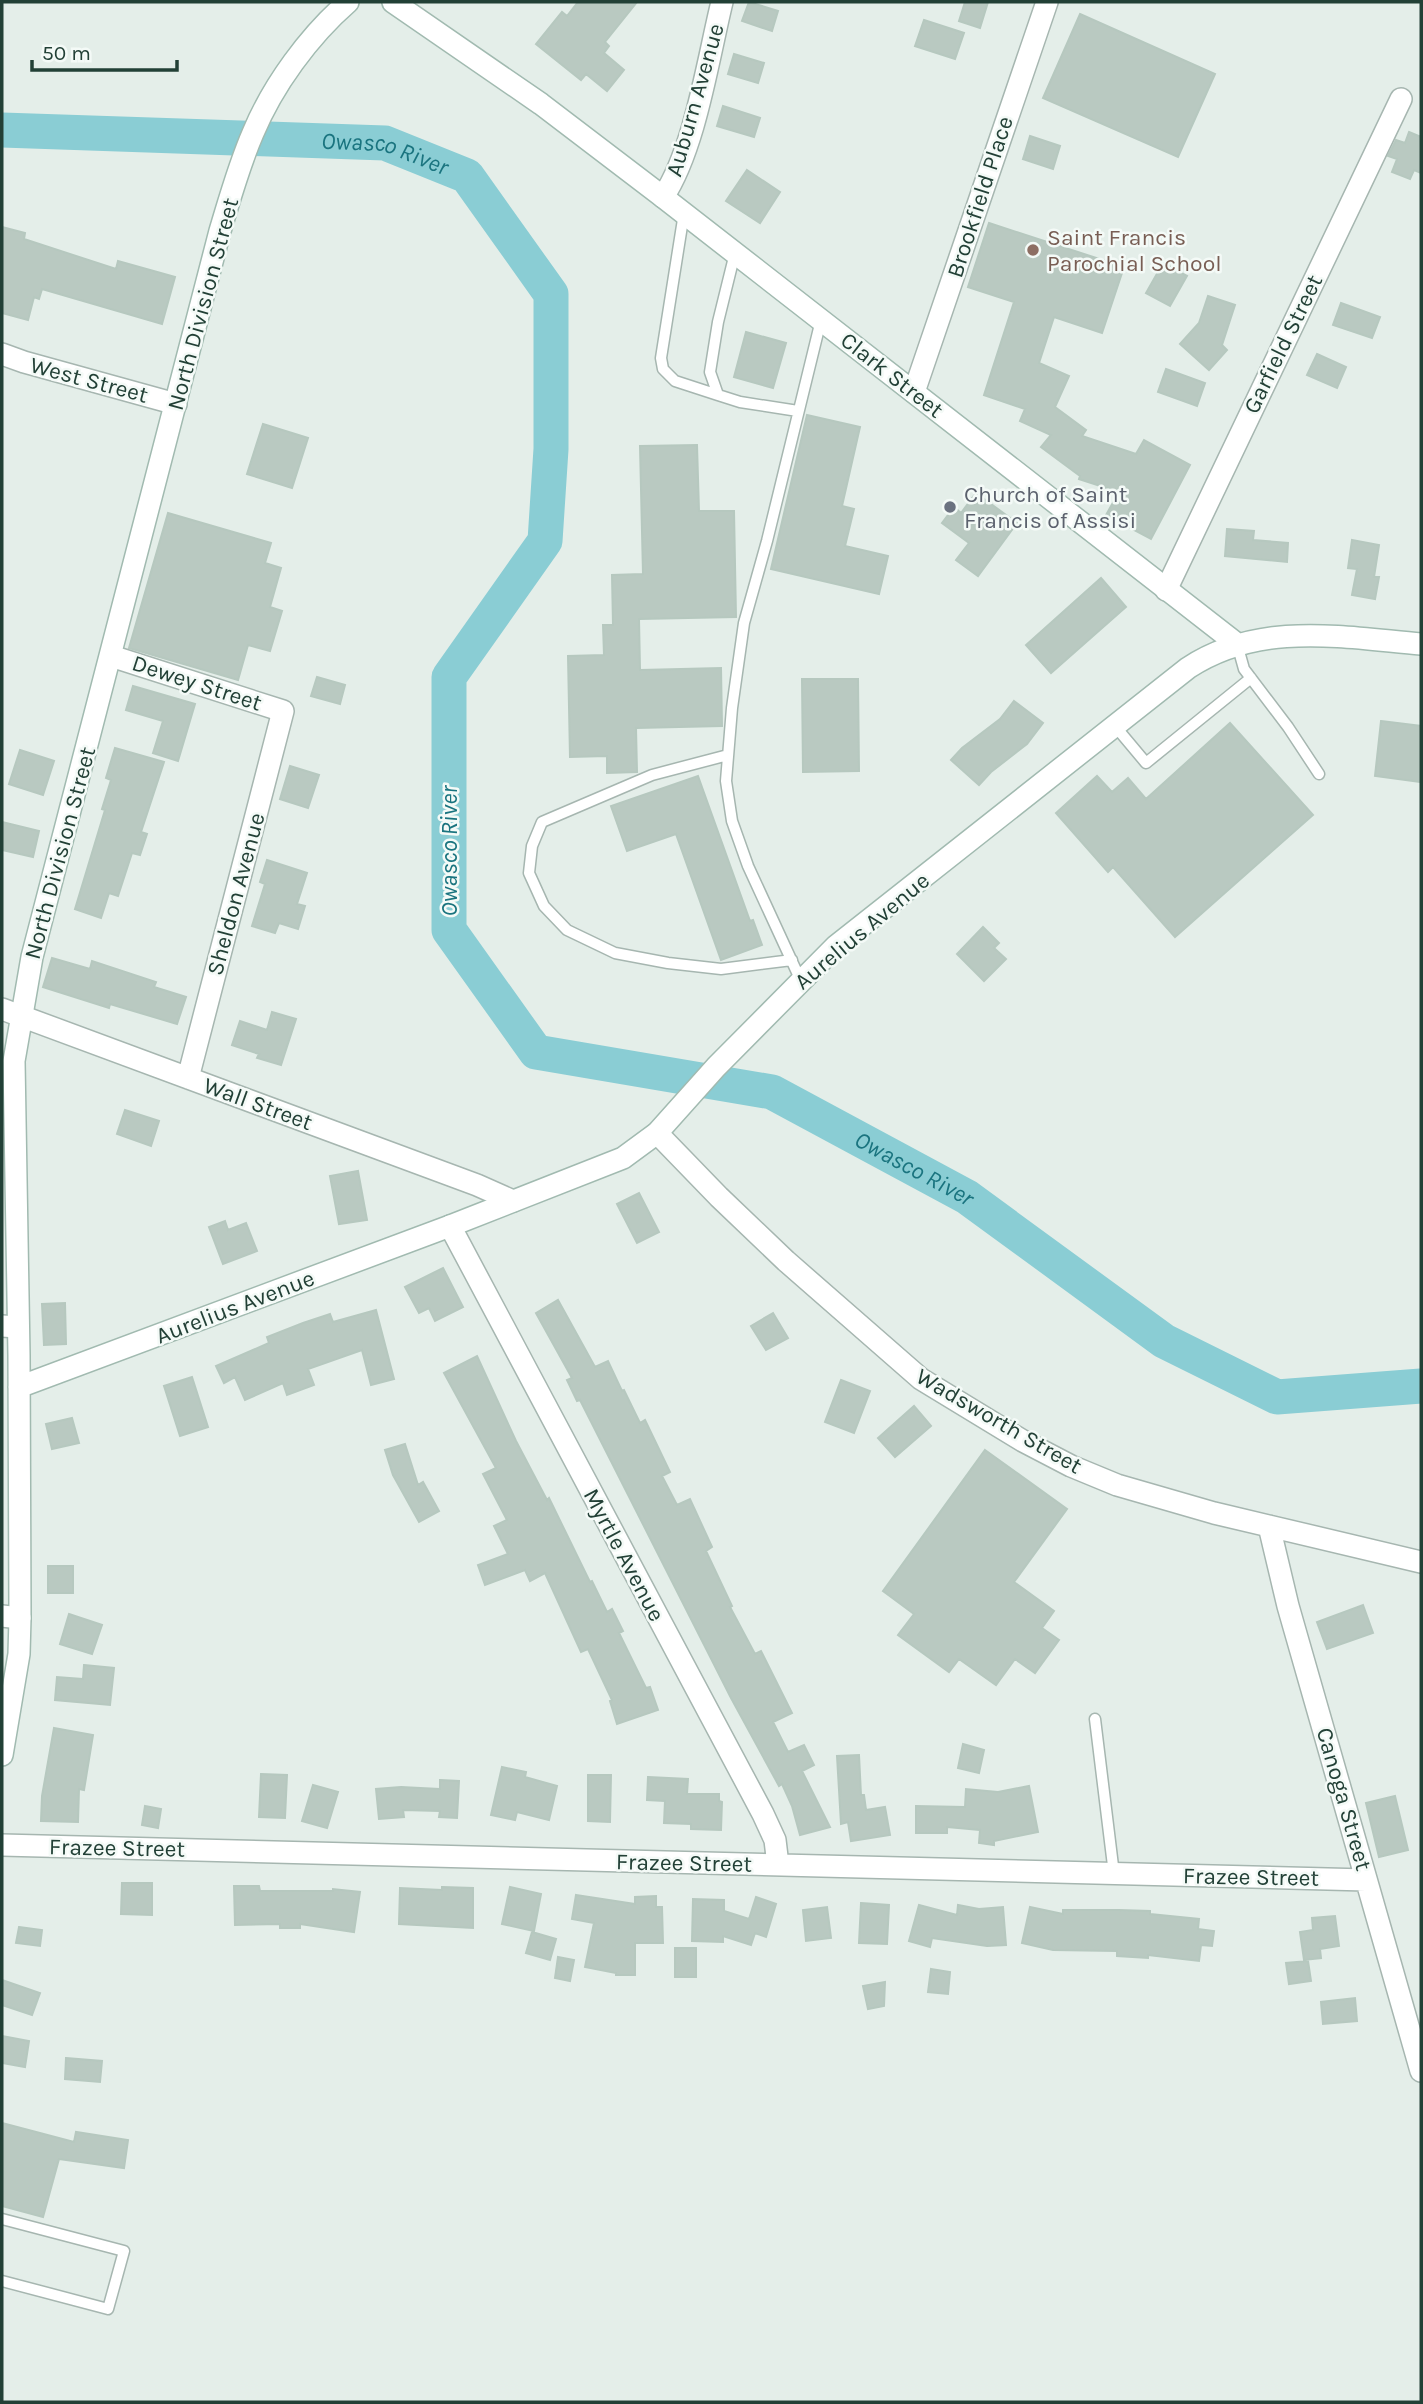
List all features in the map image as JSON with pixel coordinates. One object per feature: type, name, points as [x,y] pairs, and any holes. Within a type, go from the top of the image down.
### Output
[{"type":"street","name":"North Division Street","points":[[2,1755],[19,1654],[11,1617],[19,1387],[10,1327],[14,1061],[11,1012],[32,957],[220,231],[253,132],[270,99],[307,46],[348,2]]},
{"type":"street","name":"Clark Street","points":[[393,2],[541,104],[1237,644]]},
{"type":"street","name":"Auburn Avenue","points":[[663,197],[673,182],[691,129],[722,2]]},
{"type":"street","name":"Brookfield Place","points":[[914,392],[1047,2]]},
{"type":"street","name":"Garfield Street","points":[[1167,590],[1401,99]]},
{"type":"street","name":"West Street","points":[[2,354],[176,404]]},
{"type":"street","points":[[1237,644],[1278,636],[1328,636],[1421,643]]},
{"type":"street","name":"Aurelius Avenue","points":[[19,1387],[450,1226],[623,1158],[664,1127],[709,1075],[836,946],[1188,668],[1205,657],[1237,644]]},
{"type":"street","name":"Dewey Street","points":[[111,656],[284,711]]},
{"type":"street","name":"Sheldon Avenue","points":[[188,1078],[284,711]]},
{"type":"street","name":"Wall Street","points":[[11,1012],[477,1185],[513,1201]]},
{"type":"street","name":"Wadsworth Street","points":[[664,1127],[719,1197],[786,1261],[934,1387],[1023,1441],[1071,1466],[1117,1485],[1269,1526],[1421,1562]]},
{"type":"street","name":"Myrtle Avenue","points":[[450,1226],[763,1814],[775,1840],[778,1865]]},
{"type":"street","name":"Canoga Street","points":[[1269,1526],[1288,1606],[1421,2071]]},
{"type":"street","name":"Frazee Street","points":[[2,1845],[1366,1880]]},
{"type":"lane","points":[[684,214],[661,358],[663,369],[675,381],[740,402],[798,411]]},
{"type":"lane","points":[[718,395],[710,372],[718,322],[735,253]]},
{"type":"lane","points":[[801,981],[748,866],[732,821],[726,782],[732,708],[744,623],[821,320]]},
{"type":"lane","points":[[1237,644],[1244,669],[1320,774]]},
{"type":"lane","points":[[1115,726],[1146,763],[1251,678]]},
{"type":"lane","points":[[728,755],[652,775],[542,822],[534,835],[529,873],[544,906],[567,930],[615,953],[721,969],[792,960]]},
{"type":"lane","points":[[1095,1718],[1114,1874]]},
{"type":"lane","points":[[2,2219],[124,2251],[108,2309],[2,2281]]},
{"type":"building","points":[[578,2],[637,2],[605,42],[609,46],[604,53],[624,70],[607,91],[586,74],[581,80],[536,44],[562,12],[567,16]]},
{"type":"building","points":[[749,2],[778,11],[772,31],[742,21]]},
{"type":"building","points":[[965,2],[988,2],[980,28],[959,21]]},
{"type":"building","points":[[1080,14],[1215,74],[1178,157],[1043,98]]},
{"type":"building","points":[[924,20],[964,33],[955,59],[915,46]]},
{"type":"building","points":[[734,54],[764,63],[758,83],[728,74]]},
{"type":"building","points":[[723,106],[760,118],[754,137],[717,126]]},
{"type":"building","points":[[1409,132],[1421,137],[1421,173],[1414,170],[1410,179],[1392,172],[1397,159],[1388,156],[1396,140],[1405,143]]},
{"type":"building","points":[[1030,136],[1060,146],[1053,169],[1023,159]]},
{"type":"building","points":[[747,170],[780,192],[760,223],[726,201]]},
{"type":"building","points":[[989,223],[1124,267],[1102,333],[1054,317],[1039,363],[1069,376],[1055,407],[1086,430],[1082,436],[1136,454],[1144,440],[1190,465],[1151,539],[1106,515],[1119,492],[1079,479],[1080,476],[1041,447],[1051,435],[1020,421],[1025,409],[984,395],[1014,302],[968,287]]},
{"type":"building","points":[[2,227],[25,233],[24,239],[116,269],[118,261],[175,277],[162,324],[42,289],[39,299],[34,297],[28,320],[2,313]]},
{"type":"building","points":[[1163,263],[1187,276],[1170,306],[1146,293]]},
{"type":"building","points":[[1208,296],[1235,305],[1222,345],[1227,350],[1209,370],[1180,344],[1199,323]]},
{"type":"building","points":[[1341,303],[1380,317],[1372,338],[1333,325]]},
{"type":"building","points":[[746,332],[786,343],[773,388],[734,377]]},
{"type":"building","points":[[1317,354],[1346,367],[1337,388],[1307,375]]},
{"type":"building","points":[[1166,369],[1205,383],[1197,406],[1158,392]]},
{"type":"building","points":[[807,415],[860,427],[842,506],[854,509],[845,546],[888,556],[879,594],[771,569]]},
{"type":"building","points":[[263,424],[308,438],[292,488],[247,474]]},
{"type":"building","points":[[697,445],[699,511],[734,511],[736,617],[639,619],[640,670],[721,668],[722,726],[636,728],[637,772],[607,773],[607,756],[570,757],[568,656],[604,655],[603,625],[613,625],[612,575],[643,574],[640,446]]},
{"type":"building","points":[[976,493],[1017,523],[978,576],[956,560],[969,543],[942,523],[954,507],[961,513]]},
{"type":"building","points":[[168,513],[271,543],[265,563],[281,568],[270,607],[282,611],[270,651],[248,645],[238,680],[129,648]]},
{"type":"building","points":[[1227,529],[1254,531],[1253,540],[1288,543],[1287,562],[1225,556]]},
{"type":"building","points":[[1352,540],[1379,545],[1374,577],[1379,577],[1375,599],[1352,595],[1357,569],[1348,568]]},
{"type":"building","points":[[1101,578],[1126,607],[1051,673],[1026,645]]},
{"type":"building","points":[[317,677],[345,685],[340,704],[311,696]]},
{"type":"building","points":[[802,679],[858,679],[859,771],[803,772]]},
{"type":"building","points":[[133,686],[195,704],[178,761],[153,753],[163,721],[126,710]]},
{"type":"building","points":[[1014,701],[1043,723],[1027,744],[979,785],[951,760],[962,748],[1000,719]]},
{"type":"building","points":[[1381,721],[1421,726],[1421,782],[1375,776]]},
{"type":"building","points":[[1230,723],[1313,815],[1175,937],[1113,867],[1108,872],[1056,813],[1097,776],[1112,792],[1128,778],[1146,799]]},
{"type":"building","points":[[115,748],[164,762],[141,832],[147,834],[140,855],[132,853],[118,896],[109,893],[101,918],[75,909],[105,810],[102,809],[111,780],[106,778]]},
{"type":"building","points":[[20,750],[54,761],[43,795],[9,784]]},
{"type":"building","points":[[290,766],[319,775],[308,808],[280,799]]},
{"type":"building","points":[[698,776],[750,921],[753,920],[762,945],[721,960],[676,834],[627,851],[611,806]]},
{"type":"building","points":[[2,822],[39,831],[33,857],[2,850]]},
{"type":"building","points":[[267,860],[307,873],[297,904],[305,906],[298,929],[279,923],[275,933],[252,926],[265,884],[260,882]]},
{"type":"building","points":[[983,927],[999,943],[994,948],[1006,959],[984,981],[957,954]]},
{"type":"building","points":[[52,958],[90,969],[92,961],[156,982],[154,987],[186,997],[177,1024],[110,1004],[109,1008],[43,987]]},
{"type":"building","points":[[272,1012],[296,1019],[281,1065],[257,1058],[259,1054],[232,1045],[240,1021],[267,1030]]},
{"type":"building","points":[[125,1110],[159,1121],[151,1146],[117,1134]]},
{"type":"building","points":[[358,1171],[367,1220],[339,1224],[330,1176]]},
{"type":"building","points":[[639,1193],[659,1232],[637,1243],[617,1204]]},
{"type":"building","points":[[225,1221],[228,1230],[246,1223],[257,1251],[223,1264],[209,1227]]},
{"type":"building","points":[[443,1268],[463,1307],[435,1321],[429,1308],[419,1313],[405,1287]]},
{"type":"building","points":[[558,1300],[595,1367],[608,1361],[640,1423],[645,1420],[670,1472],[662,1476],[677,1505],[690,1499],[712,1547],[706,1551],[732,1606],[730,1607],[755,1654],[761,1651],[792,1713],[773,1722],[788,1752],[804,1745],[814,1765],[802,1771],[830,1827],[800,1835],[792,1806],[782,1784],[779,1786],[731,1698],[580,1400],[577,1401],[567,1380],[572,1378],[536,1313]]},
{"type":"building","points":[[65,1303],[66,1344],[44,1345],[42,1304]]},
{"type":"building","points":[[376,1310],[394,1379],[371,1385],[362,1350],[308,1369],[314,1385],[287,1395],[283,1383],[245,1400],[235,1377],[224,1383],[216,1366],[269,1343],[267,1337],[303,1323],[330,1314],[333,1322]]},
{"type":"building","points":[[773,1313],[788,1338],[766,1350],[751,1326]]},
{"type":"building","points":[[477,1356],[516,1441],[547,1500],[549,1498],[590,1582],[592,1581],[607,1612],[612,1609],[623,1631],[619,1633],[646,1688],[650,1687],[658,1710],[617,1724],[610,1701],[612,1700],[588,1649],[581,1652],[545,1573],[530,1581],[525,1570],[485,1585],[478,1565],[508,1554],[494,1526],[507,1520],[483,1474],[496,1468],[444,1373]]},
{"type":"building","points":[[192,1377],[208,1427],[180,1436],[164,1386]]},
{"type":"building","points":[[841,1380],[870,1391],[854,1433],[825,1422]]},
{"type":"building","points":[[914,1406],[931,1426],[895,1457],[878,1438]]},
{"type":"building","points":[[72,1418],[79,1443],[52,1449],[46,1424]]},
{"type":"building","points":[[405,1444],[418,1485],[423,1482],[439,1511],[419,1522],[393,1475],[385,1450]]},
{"type":"building","points":[[985,1450],[1067,1509],[1014,1582],[1054,1611],[1042,1628],[1059,1640],[1035,1673],[1015,1659],[996,1685],[959,1659],[949,1672],[898,1635],[914,1614],[883,1591]]},
{"type":"building","points":[[48,1566],[73,1566],[73,1593],[48,1593]]},
{"type":"building","points":[[1363,1605],[1373,1633],[1327,1649],[1317,1622]]},
{"type":"building","points":[[69,1614],[102,1625],[92,1654],[60,1644]]},
{"type":"building","points":[[84,1665],[114,1668],[110,1705],[55,1700],[57,1677],[83,1679]]},
{"type":"building","points":[[54,1728],[93,1735],[84,1790],[79,1789],[78,1822],[41,1821],[42,1796]]},
{"type":"building","points":[[963,1744],[984,1750],[979,1773],[958,1768]]},
{"type":"building","points":[[859,1755],[861,1795],[864,1795],[866,1810],[885,1807],[890,1835],[851,1841],[848,1822],[841,1824],[837,1756]]},
{"type":"building","points":[[502,1767],[526,1772],[525,1777],[557,1786],[549,1820],[517,1812],[515,1820],[491,1815]]},
{"type":"building","points":[[261,1774],[287,1775],[285,1818],[259,1817]]},
{"type":"building","points":[[588,1775],[611,1775],[610,1822],[588,1821]]},
{"type":"building","points":[[648,1777],[688,1779],[687,1794],[719,1794],[719,1801],[722,1802],[721,1830],[691,1829],[691,1824],[664,1823],[665,1801],[647,1800]]},
{"type":"building","points":[[440,1780],[459,1781],[457,1818],[439,1817],[440,1811],[403,1810],[404,1817],[379,1819],[376,1789],[440,1789]]},
{"type":"building","points":[[313,1785],[338,1792],[327,1828],[302,1821]]},
{"type":"building","points":[[1029,1786],[1038,1832],[994,1841],[994,1845],[979,1843],[980,1830],[947,1827],[947,1833],[916,1833],[916,1806],[965,1807],[966,1789],[998,1792]]},
{"type":"building","points":[[1395,1796],[1408,1850],[1379,1857],[1366,1803]]},
{"type":"building","points":[[145,1806],[161,1809],[158,1828],[142,1825]]},
{"type":"building","points":[[122,1883],[152,1883],[152,1915],[121,1914]]},
{"type":"building","points":[[234,1886],[259,1886],[260,1891],[333,1889],[360,1892],[354,1932],[300,1924],[300,1928],[280,1928],[280,1924],[235,1925]]},
{"type":"building","points":[[442,1887],[473,1888],[473,1928],[399,1924],[400,1888],[442,1890]]},
{"type":"building","points":[[510,1887],[541,1894],[534,1931],[502,1924]]},
{"type":"building","points":[[576,1895],[635,1904],[635,1897],[656,1896],[656,1907],[662,1907],[663,1943],[635,1943],[635,1975],[616,1975],[585,1967],[594,1923],[572,1919]]},
{"type":"building","points":[[756,1897],[776,1904],[766,1937],[755,1933],[751,1945],[723,1936],[723,1942],[692,1941],[693,1899],[724,1900],[724,1911],[749,1919]]},
{"type":"building","points":[[861,1903],[889,1905],[887,1944],[859,1943]]},
{"type":"building","points":[[919,1905],[957,1915],[958,1905],[979,1909],[1003,1907],[1006,1945],[987,1946],[932,1938],[930,1947],[909,1941]]},
{"type":"building","points":[[827,1907],[831,1938],[806,1941],[803,1910]]},
{"type":"building","points":[[1030,1907],[1063,1914],[1063,1910],[1150,1911],[1150,1914],[1199,1919],[1198,1929],[1214,1931],[1212,1946],[1201,1945],[1199,1961],[1148,1955],[1148,1958],[1117,1956],[1117,1951],[1053,1950],[1022,1943]]},
{"type":"building","points":[[1335,1916],[1339,1946],[1320,1949],[1321,1958],[1304,1960],[1300,1932],[1313,1930],[1312,1918]]},
{"type":"building","points":[[19,1927],[42,1930],[40,1946],[16,1943]]},
{"type":"building","points":[[532,1932],[556,1939],[550,1960],[526,1953]]},
{"type":"building","points":[[675,1948],[696,1948],[696,1977],[675,1977]]},
{"type":"building","points":[[558,1957],[574,1960],[570,1981],[555,1978]]},
{"type":"building","points":[[1308,1961],[1311,1981],[1289,1984],[1286,1963]]},
{"type":"building","points":[[931,1969],[950,1972],[948,1994],[928,1992]]},
{"type":"building","points":[[2,1980],[40,1993],[32,2015],[2,2005]]},
{"type":"building","points":[[885,1982],[884,2006],[868,2009],[863,1986]]},
{"type":"building","points":[[1355,1998],[1357,2021],[1323,2024],[1321,2002]]},
{"type":"building","points":[[2,2036],[29,2041],[25,2067],[2,2063]]},
{"type":"building","points":[[66,2058],[102,2061],[100,2082],[65,2079]]},
{"type":"building","points":[[2,2123],[74,2142],[76,2132],[128,2140],[124,2168],[59,2159],[43,2217],[2,2206]]},
{"type":"waterway","name":"Owasco River","points":[[2,130],[385,143],[467,176],[551,294],[551,449],[545,541],[449,677],[449,930],[536,1052],[772,1092],[967,1197],[1164,1341],[1277,1397],[1421,1386]]},
{"type":"place","name":"Saint Francis Parochial School","points":[[1033,250]]},
{"type":"place","name":"Church of Saint Francis of Assisi","points":[[950,507]]}]
